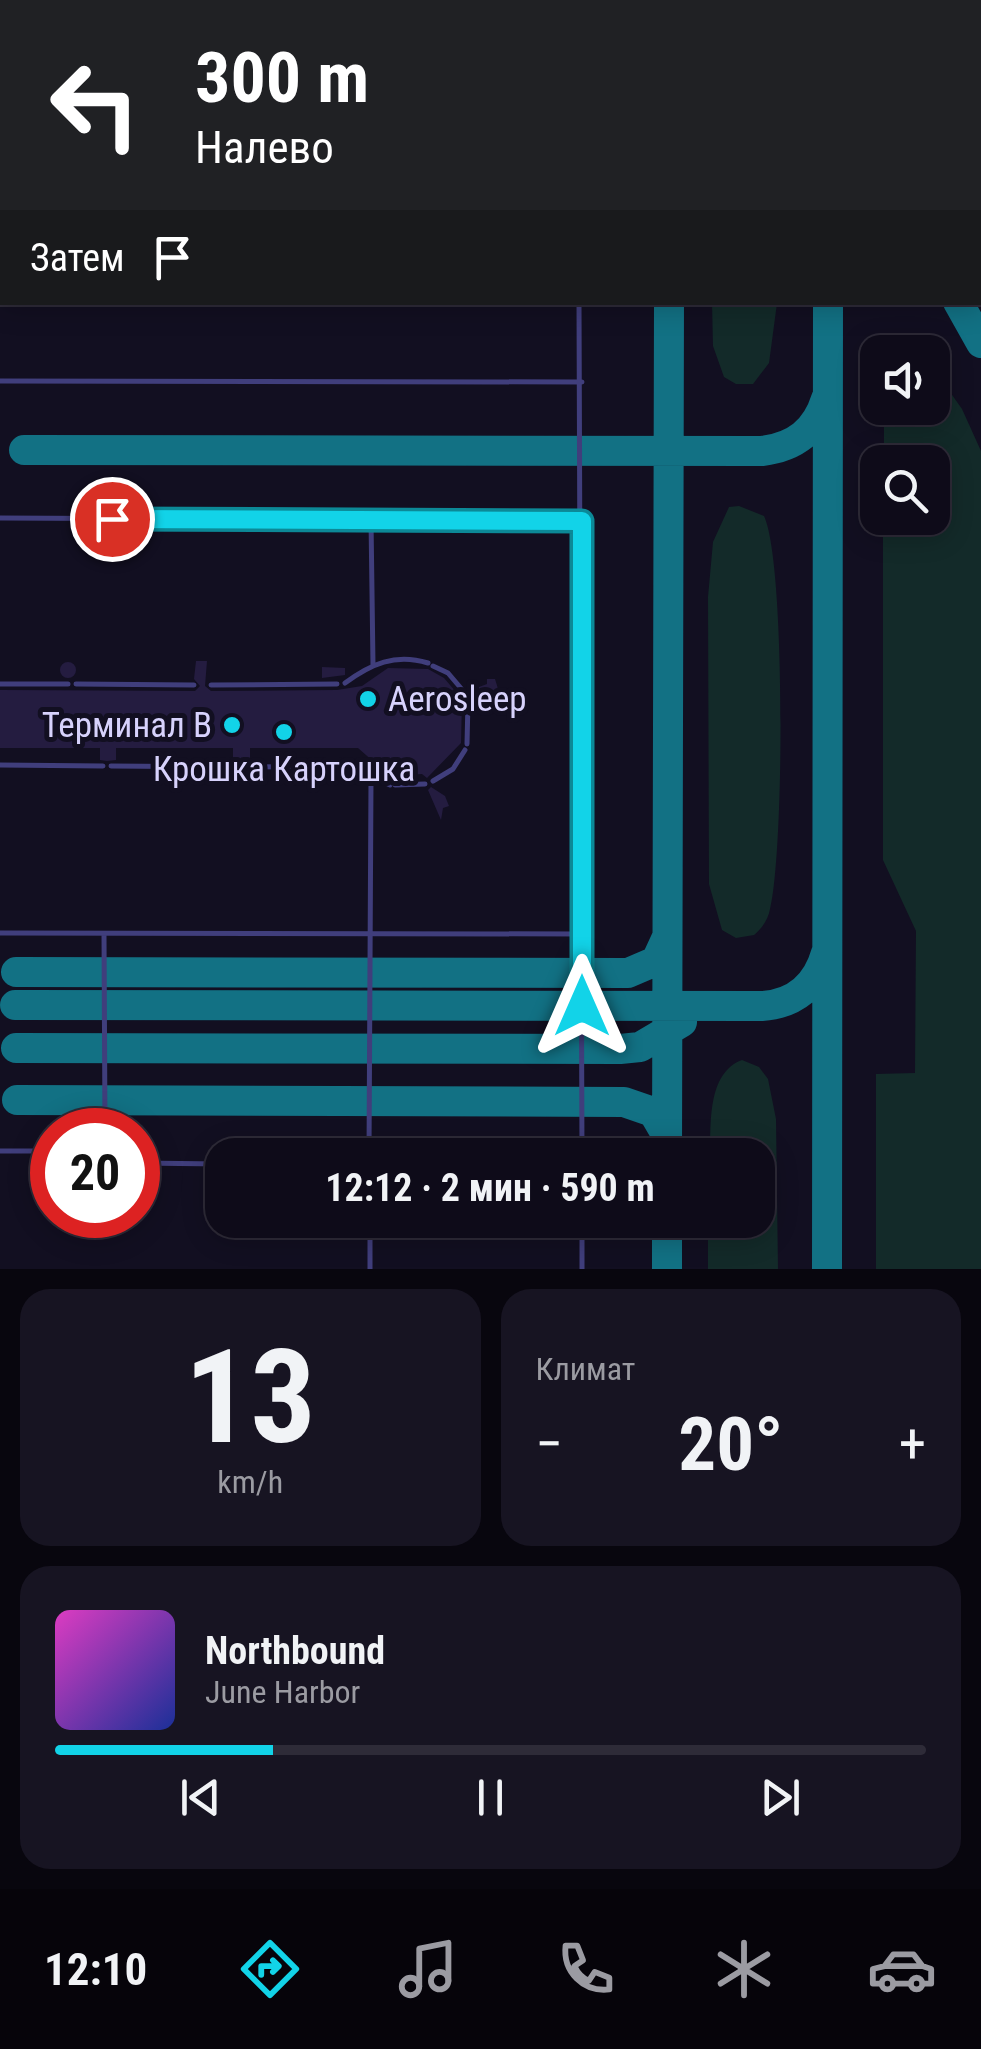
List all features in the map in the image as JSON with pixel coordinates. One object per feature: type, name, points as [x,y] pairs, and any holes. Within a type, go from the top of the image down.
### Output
[{"type":"lane","points":[[579,305],[582,1138]]},
{"type":"lane","points":[[0,381],[582,382]]},
{"type":"lane","points":[[0,518],[582,521]]},
{"type":"lane","points":[[372,520],[373,665]]},
{"type":"lane","points":[[211,685],[341,684],[373,665],[406,658],[448,673],[465,693]]},
{"type":"lane","points":[[0,684],[68,684]]},
{"type":"lane","points":[[76,684],[194,685]]},
{"type":"lane","points":[[433,781],[448,774],[466,747],[468,702]]},
{"type":"lane","points":[[0,765],[103,766]]},
{"type":"lane","points":[[112,766],[237,767]]},
{"type":"lane","points":[[247,767],[347,766],[392,785],[425,784]]},
{"type":"lane","points":[[370,1138],[371,779]]},
{"type":"lane","points":[[0,933],[582,934]]},
{"type":"lane","points":[[104,934],[105,1108]]},
{"type":"lane","points":[[0,1151],[30,1151]]},
{"type":"lane","points":[[160,1163],[205,1164]]},
{"type":"lane","points":[[370,1238],[370,1269]]},
{"type":"lane","points":[[582,1238],[582,1269]]},
{"type":"green space","points":[[712,305],[777,305],[769,363],[753,384],[736,384],[724,377],[713,346]]},
{"type":"green space","points":[[950,392],[981,451],[981,1269],[876,1269],[876,1074],[915,1073],[916,931],[883,860],[883,535],[950,535],[950,445],[884,445],[884,425],[950,425]]},
{"type":"green space","points":[[739,506],[764,516],[771,544],[779,646],[780,773],[775,878],[768,917],[754,935],[736,938],[722,930],[709,884],[708,597],[713,542],[729,507]]},
{"type":"green space","points":[[742,1060],[759,1067],[768,1079],[776,1119],[778,1269],[708,1269],[708,1238],[775,1238],[775,1138],[710,1138],[713,1101],[722,1076]]},
{"type":"building","name":"Терминал B","points":[[196,661],[207,661],[205,686],[211,691],[337,690],[362,686],[388,668],[428,669],[444,678],[462,699],[461,743],[427,778],[422,774],[390,776],[358,748],[250,748],[250,761],[242,763],[233,759],[233,748],[116,748],[116,760],[107,761],[100,760],[100,748],[0,748],[0,690],[195,691],[200,686],[194,679]]},
{"type":"building","points":[[68,662],[76,670],[68,678],[60,670]]},
{"type":"building","points":[[322,667],[345,668],[345,675],[322,678]]},
{"type":"building","points":[[487,679],[495,679],[499,692],[474,699],[471,690],[487,684]]},
{"type":"building","points":[[431,787],[445,796],[449,806],[443,808],[441,820],[428,790]]},
{"type":"taxiway","points":[[667,1138],[669,305]]},
{"type":"taxiway","points":[[827,1269],[828,305]]},
{"type":"taxiway","points":[[960,305],[981,343]]},
{"type":"taxiway","points":[[24,450],[762,451],[785,446],[803,436],[826,399]]},
{"type":"taxiway","points":[[16,972],[628,973],[656,961],[667,937]]},
{"type":"taxiway","points":[[15,1005],[762,1006],[785,1001],[803,991],[817,974],[826,953]]},
{"type":"taxiway","points":[[16,1048],[620,1049],[640,1047],[682,1022]]},
{"type":"taxiway","points":[[17,1100],[624,1102],[653,1112],[667,1136]]},
{"type":"taxiway","points":[[667,1238],[667,1269]]},
{"type":"place","name":"Aerosleep","points":[[368,699]]},
{"type":"place","name":"Терминал B","points":[[232,725]]},
{"type":"place","name":"Крошка Картошка","points":[[284,732]]},
{"type":"route","points":[[112,519],[582,521],[582,1006]]}]
